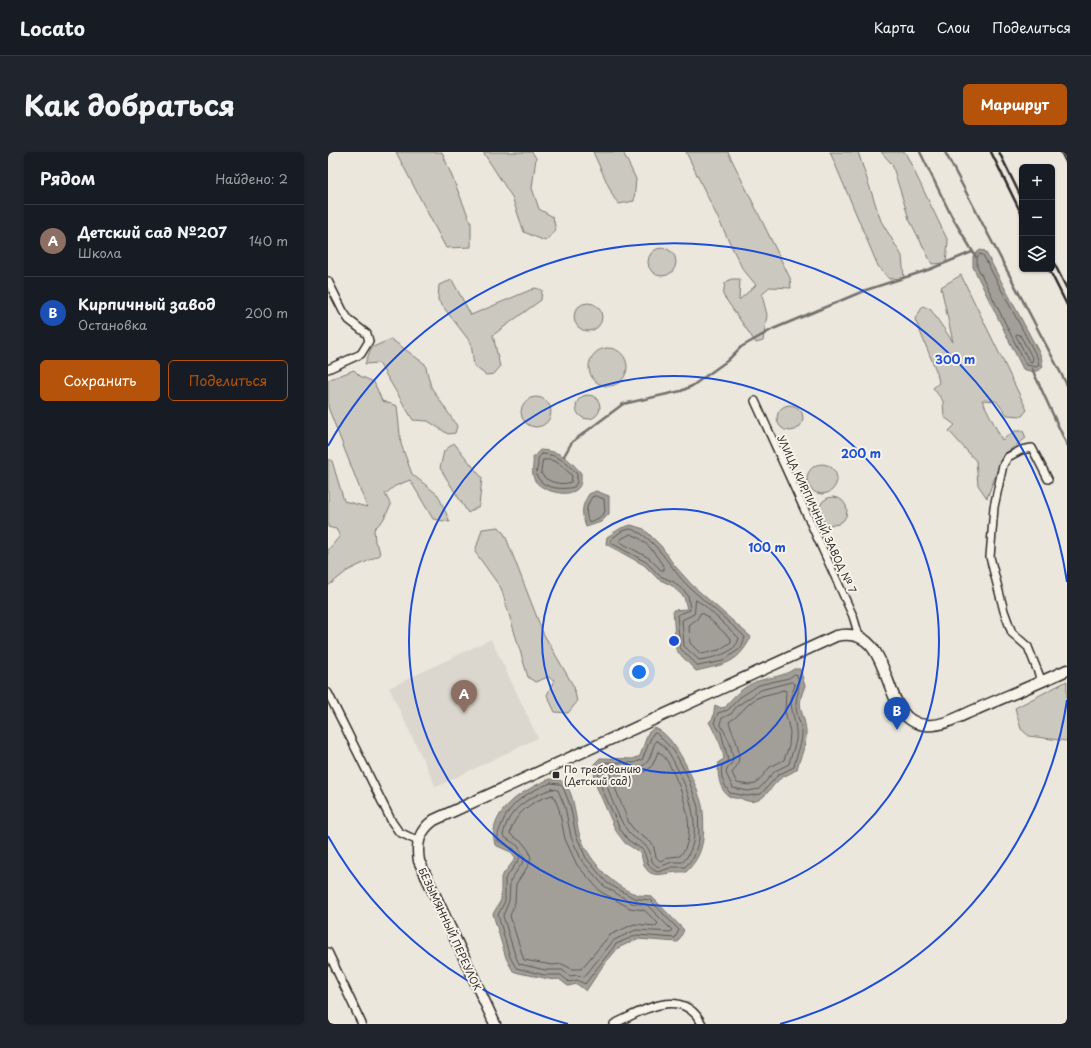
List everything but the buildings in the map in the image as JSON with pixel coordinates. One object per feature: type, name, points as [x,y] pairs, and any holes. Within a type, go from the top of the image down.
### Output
[{"type":"street","points":[[328,281],[343,311],[350,320],[367,334],[369,341],[361,354],[328,369]]},
{"type":"street","name":"УЛИЦА КИРПИЧНЫЙ ЗАВОД № 7","points":[[755,401],[853,616],[859,636]]},
{"type":"street","points":[[1042,682],[1028,647],[1012,633],[1004,611],[990,557],[994,507],[1003,465],[1008,458],[1021,450],[1032,448],[1048,479]]},
{"type":"street","points":[[328,693],[392,822],[399,832],[418,841],[427,825],[442,816],[836,636],[847,634],[859,636],[874,649],[901,709],[908,718],[916,724],[927,726],[940,724],[1042,682],[1067,670]]},
{"type":"street","name":"БЕЗЫМЯННЫЙ ПЕРЕУЛОК","points":[[418,841],[417,849],[423,874],[495,1024]]},
{"type":"street","points":[[328,952],[362,1024]]},
{"type":"street","points":[[614,1024],[657,1004],[687,1006],[696,1014],[702,1024]]},
{"type":"shaded area","points":[[396,152],[442,152],[471,223],[471,247],[446,248]]},
{"type":"shaded area","points":[[483,152],[532,152],[536,158],[532,188],[539,209],[553,217],[556,231],[545,241],[524,232],[512,197]]},
{"type":"shaded area","points":[[593,152],[623,152],[636,179],[634,201],[619,204],[614,198]]},
{"type":"shaded area","points":[[686,152],[728,152],[790,278],[791,288],[769,287],[762,295],[767,315],[763,341],[756,343],[723,295],[725,283],[731,279],[740,279],[739,300],[756,285],[742,268]]},
{"type":"shaded area","points":[[830,152],[858,152],[881,221],[902,256],[904,278],[889,279],[878,266]]},
{"type":"shaded area","points":[[881,152],[905,152],[948,241],[946,263],[932,264],[909,219],[892,164]]},
{"type":"shaded area","points":[[662,248],[672,252],[676,262],[672,272],[662,276],[652,272],[648,262],[652,252]]},
{"type":"shaded area","points":[[961,275],[1027,410],[1022,416],[1007,415],[996,401],[982,400],[1002,440],[1015,431],[1023,431],[1026,438],[1003,455],[987,498],[978,485],[976,461],[949,431],[955,425],[944,417],[943,401],[933,388],[939,383],[937,373],[915,319],[923,306],[931,310],[953,342],[941,287]]},
{"type":"shaded area","points":[[452,280],[471,315],[535,288],[542,290],[541,300],[493,335],[500,367],[494,374],[486,375],[474,366],[471,343],[438,300],[439,285]]},
{"type":"shaded area","points":[[588,303],[594,304],[598,307],[601,311],[601,323],[598,327],[594,330],[588,331],[582,330],[578,327],[575,323],[574,317],[575,311],[578,307],[582,304]]},
{"type":"shaded area","points":[[391,339],[425,364],[431,387],[457,426],[455,433],[448,434],[428,421],[413,420],[379,363],[365,364],[371,348]]},
{"type":"shaded area","points":[[604,348],[612,348],[622,353],[626,360],[626,374],[622,381],[612,386],[604,386],[594,381],[592,378],[589,371],[589,363],[594,353],[597,351]]},
{"type":"shaded area","points":[[354,370],[360,376],[374,382],[382,401],[397,406],[401,444],[412,474],[438,495],[450,522],[433,519],[410,480],[395,486],[385,494],[391,505],[383,520],[374,529],[375,542],[379,549],[380,555],[347,571],[328,586],[328,550],[340,536],[336,529],[328,527],[328,459],[332,461],[344,501],[367,507],[328,407],[328,380]]},
{"type":"shaded area","points":[[588,395],[593,396],[599,402],[599,412],[593,418],[588,419],[583,418],[577,412],[576,407],[577,402],[583,396]]},
{"type":"shaded area","points":[[536,397],[547,401],[551,412],[547,423],[536,427],[525,423],[521,412],[525,401]]},
{"type":"shaded area","points":[[790,405],[799,409],[803,418],[799,427],[790,431],[781,427],[777,418],[781,409]]},
{"type":"shaded area","points":[[454,443],[482,478],[479,506],[468,513],[440,468],[444,451]]},
{"type":"shaded area","points":[[822,464],[833,468],[837,479],[833,490],[822,494],[811,490],[807,479],[811,468]]},
{"type":"shaded area","points":[[833,497],[843,501],[847,511],[843,521],[833,525],[823,521],[819,511],[823,501]]},
{"type":"shaded area","points":[[499,527],[505,535],[543,633],[574,687],[577,702],[568,713],[555,712],[547,695],[554,680],[548,677],[535,682],[528,677],[501,588],[475,552],[482,529]]},
{"type":"shaded area","points":[[491,639],[538,738],[436,787],[389,688]]},
{"type":"shaded area","points":[[1067,681],[1067,741],[1029,736],[1021,729],[1015,708]]},
{"type":"water","points":[[980,250],[985,251],[1041,356],[1043,367],[1036,371],[1023,369],[973,267],[973,256]]},
{"type":"water","points":[[540,450],[553,452],[564,456],[581,473],[581,482],[576,490],[566,493],[553,492],[537,483],[533,474],[533,457]]},
{"type":"water","points":[[596,491],[609,496],[609,514],[601,522],[586,527],[583,517],[583,506],[589,494]]},
{"type":"water","points":[[631,525],[644,529],[661,546],[674,565],[692,585],[751,637],[746,646],[735,658],[722,665],[696,671],[676,650],[673,610],[687,609],[684,597],[671,585],[658,579],[644,565],[606,544],[607,537],[621,528]]},
{"type":"water","points":[[794,669],[800,669],[805,686],[800,705],[805,724],[806,736],[797,769],[776,782],[759,800],[748,801],[728,796],[721,786],[718,774],[719,762],[724,759],[722,749],[709,722],[713,718],[715,705],[721,708],[726,707],[740,691],[749,685],[785,674]]},
{"type":"water","points":[[654,728],[662,732],[670,739],[684,761],[702,805],[704,827],[701,849],[693,865],[686,872],[657,874],[647,870],[643,863],[641,853],[625,843],[616,831],[595,783],[594,764],[600,758],[633,759],[640,756],[648,733]]},
{"type":"water","points":[[550,779],[561,781],[568,787],[573,800],[582,842],[601,870],[618,885],[627,890],[638,895],[651,896],[684,930],[678,942],[637,939],[618,948],[602,967],[586,991],[577,984],[568,986],[559,979],[549,979],[513,971],[506,958],[493,914],[501,900],[501,877],[516,858],[511,852],[495,845],[494,833],[496,822],[509,803],[529,789]]},
{"type":"waterway","points":[[920,152],[951,215],[976,257]]},
{"type":"waterway","points":[[945,152],[1067,385]]},
{"type":"waterway","points":[[564,456],[572,442],[623,404],[681,391],[692,386],[727,361],[741,347],[773,329],[866,290],[928,270],[972,252]]},
{"type":"waterway","points":[[1032,369],[1067,445]]},
{"type":"railway","points":[[991,152],[1019,209]]},
{"type":"railway","points":[[999,152],[1019,193]]},
{"type":"railway","points":[[1061,152],[1067,164]]},
{"type":"railway","points":[[1055,265],[1067,289]]},
{"type":"railway","points":[[1050,272],[1067,305]]},
{"type":"place","name":"Детский сад №207","points":[[464,713]]},
{"type":"place","name":"Кирпичный завод","points":[[897,730]]},
{"type":"place","name":"По требованию (Детский сад)","points":[[556,775]]}]
